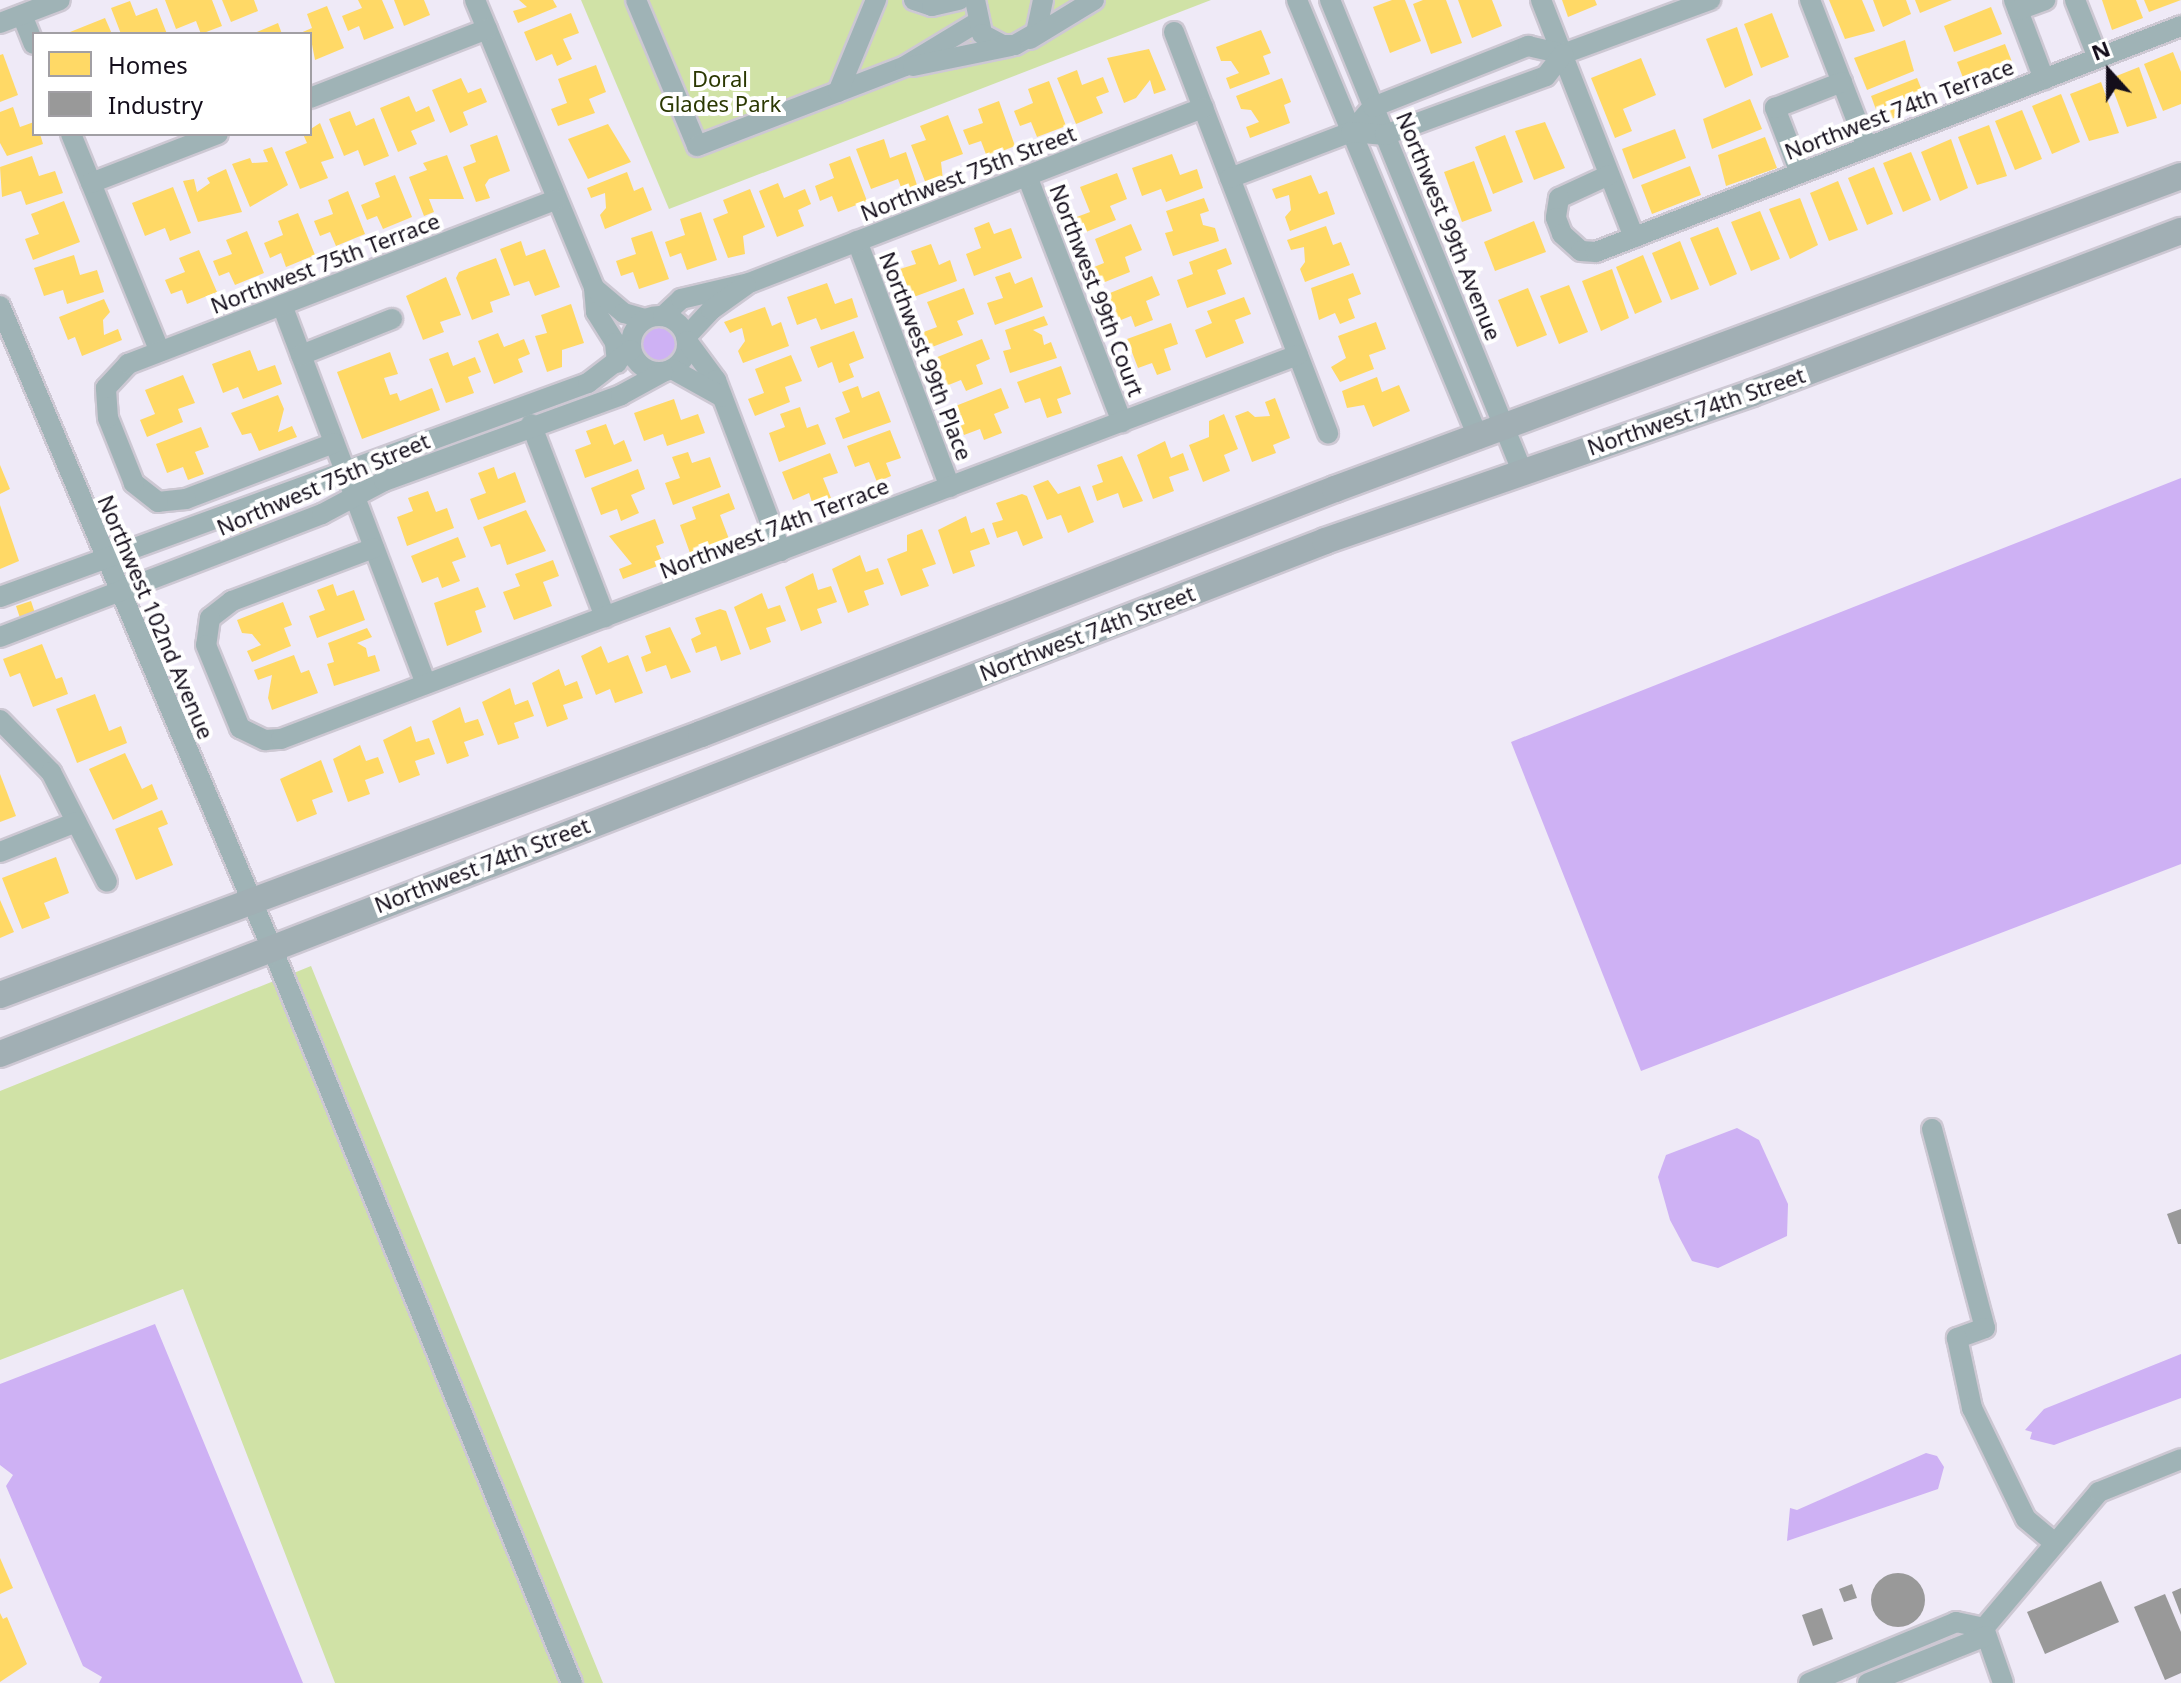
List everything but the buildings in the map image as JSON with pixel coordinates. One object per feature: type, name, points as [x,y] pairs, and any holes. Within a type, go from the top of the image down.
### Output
[{"type":"main road","name":"Northwest 74th Street","points":[[0,995],[250,898],[701,734],[2181,176]]},
{"type":"main road","name":"Northwest 74th Street","points":[[0,1054],[271,946],[1325,541],[1752,393],[2181,231]]},
{"type":"street","points":[[0,23],[60,0]]},
{"type":"street","points":[[475,0],[594,288],[596,312],[615,343],[624,356],[639,365],[668,370],[722,397]]},
{"type":"street","points":[[636,0],[697,146],[905,66],[1021,42],[1068,20],[1094,0]]},
{"type":"street","points":[[838,92],[876,0]]},
{"type":"street","points":[[923,3],[959,0]]},
{"type":"street","points":[[975,0],[976,23],[992,41],[1021,42],[1042,22],[1043,0]]},
{"type":"street","points":[[1297,0],[1479,439]]},
{"type":"street","name":"Northwest 99th Avenue","points":[[1330,0],[1522,471]]},
{"type":"street","points":[[1541,0],[1634,237]]},
{"type":"street","points":[[1230,178],[1351,132],[1385,135],[1520,86],[1546,76],[1563,54],[1710,0]]},
{"type":"street","points":[[1810,0],[1867,147]]},
{"type":"street","points":[[2044,79],[2016,5],[2045,0]]},
{"type":"street","points":[[2075,0],[2098,58]]},
{"type":"street","points":[[22,15],[32,39]]},
{"type":"street","points":[[905,66],[976,23]]},
{"type":"street","name":"Northwest 74th Terrace","points":[[1609,175],[1559,198],[1556,218],[1562,234],[1581,251],[1596,252],[2181,26]]},
{"type":"street","points":[[312,97],[487,29]]},
{"type":"street","points":[[1174,32],[1328,433]]},
{"type":"street","points":[[1351,132],[1373,107],[1528,46],[1563,54]]},
{"type":"street","points":[[1508,54],[1521,66],[1520,86]]},
{"type":"street","points":[[1800,173],[1775,108],[1842,82]]},
{"type":"street","name":"Northwest 75th Street","points":[[654,317],[681,299],[749,283],[1203,108]]},
{"type":"street","points":[[72,136],[160,352]]},
{"type":"street","points":[[91,183],[213,136]]},
{"type":"street","name":"Northwest 99th Court","points":[[1027,176],[1122,422]]},
{"type":"street","name":"Northwest 75th Terrace","points":[[334,443],[186,499],[158,502],[134,483],[108,418],[106,388],[115,375],[160,352],[556,200]]},
{"type":"street","name":"Northwest 99th Place","points":[[857,241],[950,487]]},
{"type":"street","name":"Northwest 75th Street","points":[[687,339],[711,310],[749,283]]},
{"type":"street","points":[[594,288],[624,313],[679,323],[722,397],[781,551]]},
{"type":"street","points":[[282,305],[426,684]]},
{"type":"street","name":"Northwest 102nd Avenue","points":[[0,306],[271,946],[572,1683]]},
{"type":"street","points":[[624,356],[633,332],[654,317]]},
{"type":"street","points":[[301,355],[392,319]]},
{"type":"street","points":[[668,370],[685,357],[687,339]]},
{"type":"street","name":"Northwest 74th Terrace","points":[[374,548],[219,609],[210,618],[206,645],[236,721],[265,740],[281,739],[1298,355]]},
{"type":"street","name":"Northwest 75th Street","points":[[0,597],[588,383],[624,356]]},
{"type":"street","name":"Northwest 75th Street","points":[[0,637],[296,524],[531,424],[621,395],[668,370]]},
{"type":"street","points":[[531,424],[605,617]]},
{"type":"street","points":[[284,492],[296,524]]},
{"type":"street","points":[[0,720],[51,772],[107,882]]},
{"type":"street","points":[[0,852],[76,822]]},
{"type":"street","points":[[1932,1129],[1985,1328],[1957,1338],[1972,1408],[2026,1519],[2053,1542]]},
{"type":"street","points":[[1868,1683],[1985,1632],[2053,1542],[2099,1492],[2181,1459]]},
{"type":"street","points":[[1809,1683],[1956,1622],[1985,1632]]},
{"type":"street","points":[[1985,1632],[2003,1683]]},
{"type":"green space","name":"Doral Glades Park","points":[[581,0],[1211,0],[669,209]]},
{"type":"green space","points":[[311,966],[603,1683],[335,1683],[183,1289],[0,1360],[0,1091]]},
{"type":"shaded area","points":[[659,328],[671,333],[676,345],[671,357],[659,362],[647,357],[642,345],[647,333]]},
{"type":"shaded area","points":[[2181,478],[2181,864],[1641,1071],[1511,742]]},
{"type":"shaded area","points":[[1737,1128],[1759,1140],[1788,1204],[1787,1236],[1718,1268],[1692,1261],[1670,1220],[1658,1177],[1666,1155]]},
{"type":"shaded area","points":[[155,1324],[303,1683],[99,1683],[102,1677],[83,1666],[6,1486],[13,1475],[0,1465],[0,1384]]},
{"type":"shaded area","points":[[2181,1354],[2181,1398],[2054,1445],[2030,1439],[2032,1432],[2025,1430],[2044,1409]]},
{"type":"shaded area","points":[[1926,1453],[1937,1456],[1944,1467],[1938,1489],[1787,1541],[1790,1508],[1797,1510]]}]
